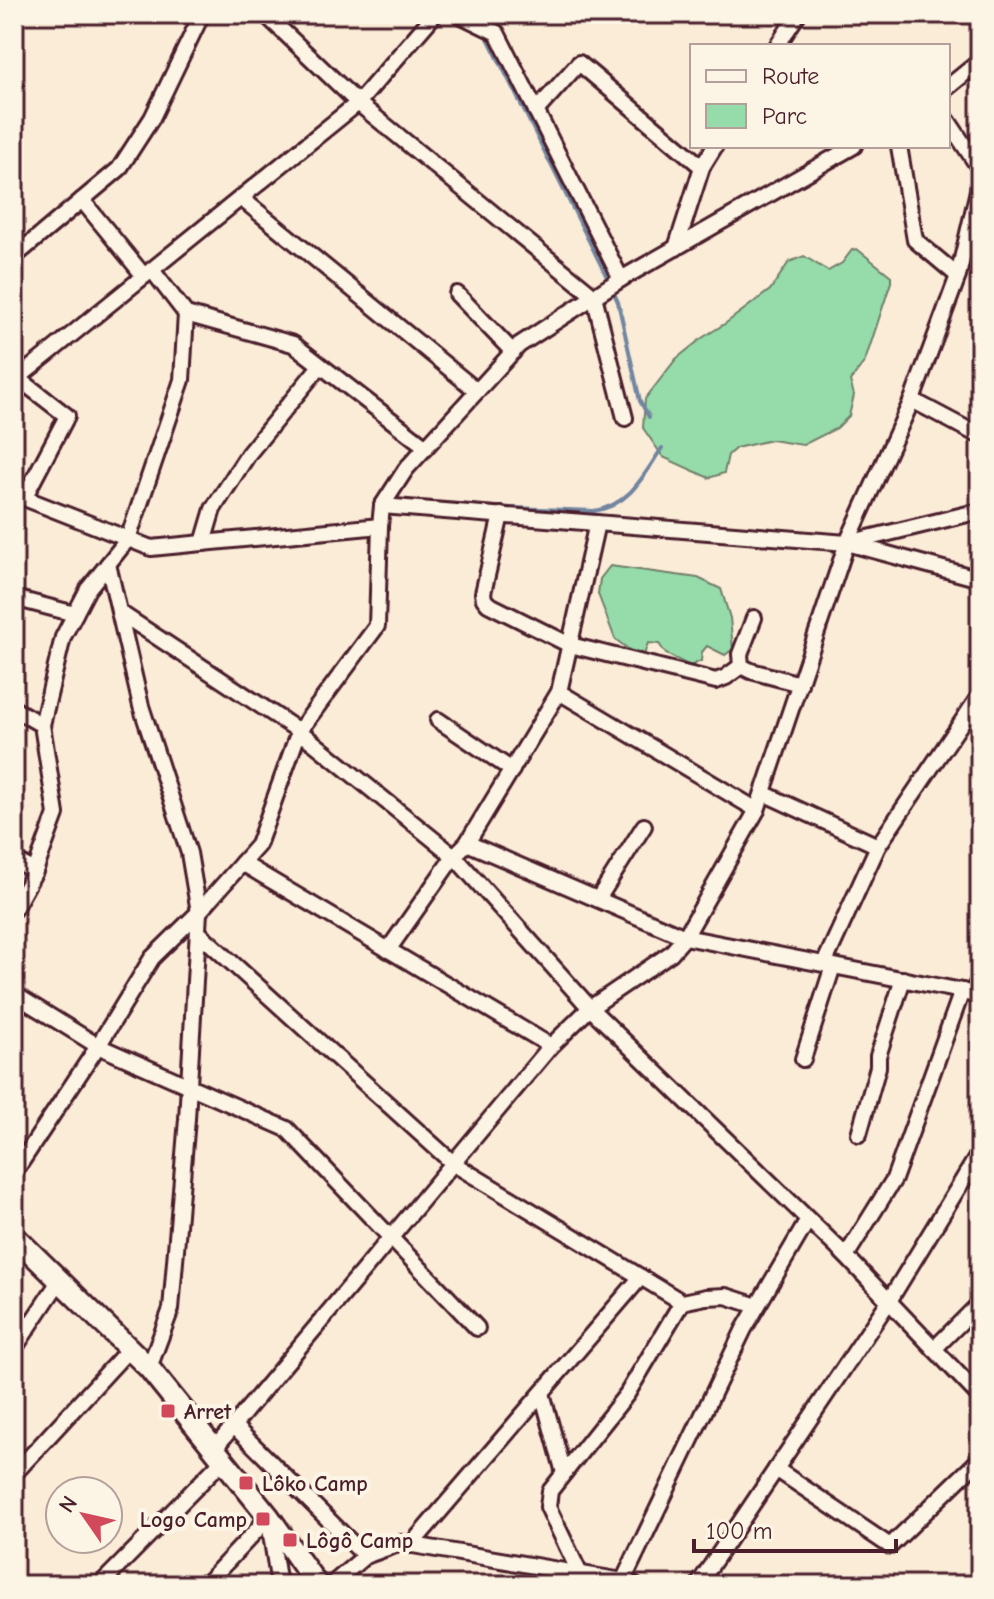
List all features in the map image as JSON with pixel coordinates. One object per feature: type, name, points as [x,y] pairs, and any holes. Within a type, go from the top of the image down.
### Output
[{"type":"highway","points":[[14,1236],[149,1368],[269,1517],[317,1585]]},
{"type":"street","points":[[14,257],[119,169],[152,118],[202,14]]},
{"type":"street","points":[[265,14],[358,103],[594,296],[625,418]]},
{"type":"street","points":[[380,526],[151,548],[19,496],[67,416],[16,376],[358,103],[435,14]]},
{"type":"street","points":[[458,14],[497,33],[621,279]]},
{"type":"street","points":[[778,44],[798,14]]},
{"type":"street","points":[[950,85],[980,61]]},
{"type":"street","points":[[536,111],[579,63],[702,167]]},
{"type":"street","points":[[950,124],[980,169]]},
{"type":"street","points":[[676,248],[702,167],[714,148]]},
{"type":"street","points":[[14,1173],[152,958],[199,912],[258,845],[299,731],[377,626],[382,506],[406,469],[519,345],[621,279],[851,148]]},
{"type":"street","points":[[899,148],[915,240],[958,276]]},
{"type":"street","points":[[100,1585],[219,1455],[234,1426],[551,1046],[590,1008],[671,953],[685,937],[757,810],[847,543],[912,400],[958,276],[980,182]]},
{"type":"street","points":[[241,198],[477,391]]},
{"type":"street","points":[[82,200],[186,314],[293,344],[426,447]]},
{"type":"street","points":[[457,294],[513,352]]},
{"type":"street","points":[[14,909],[35,871],[56,814],[42,725],[63,637],[88,589],[128,539],[182,380],[186,314]]},
{"type":"street","points":[[203,543],[213,509],[249,453],[320,366]]},
{"type":"street","points":[[912,400],[980,436]]},
{"type":"street","points":[[382,506],[847,543],[980,579]]},
{"type":"street","points":[[847,543],[980,511]]},
{"type":"street","points":[[501,515],[483,593],[488,604],[570,645],[716,681],[741,666]]},
{"type":"street","points":[[388,950],[454,856],[467,843],[559,692],[597,523]]},
{"type":"street","points":[[108,564],[141,706],[189,853],[199,912],[171,1309],[149,1368]]},
{"type":"street","points":[[14,598],[75,614]]},
{"type":"street","points":[[119,612],[299,731],[454,856],[590,1008],[846,1256],[980,1397]]},
{"type":"street","points":[[741,666],[740,654],[754,618]]},
{"type":"street","points":[[741,666],[800,684]]},
{"type":"street","points":[[559,692],[757,810]]},
{"type":"street","points":[[803,1059],[829,965],[878,846],[980,695]]},
{"type":"street","points":[[14,709],[42,725]]},
{"type":"street","points":[[438,720],[512,770]]},
{"type":"street","points":[[763,793],[878,846]]},
{"type":"street","points":[[598,899],[644,826]]},
{"type":"street","points":[[467,843],[685,937],[971,994]]},
{"type":"street","points":[[14,860],[35,871]]},
{"type":"street","points":[[242,863],[551,1046]]},
{"type":"street","points":[[198,932],[454,1164],[682,1302],[726,1296],[757,1306]]},
{"type":"street","points":[[846,1256],[894,1179],[980,978]]},
{"type":"street","points":[[859,1134],[878,1067],[878,1056],[903,979]]},
{"type":"street","points":[[14,994],[98,1046],[287,1129],[477,1328]]},
{"type":"street","points":[[698,1585],[889,1301],[980,1152]]},
{"type":"street","points":[[331,1585],[365,1556],[401,1543],[628,1583],[744,1329],[808,1220]]},
{"type":"street","points":[[411,1545],[641,1277]]},
{"type":"street","points":[[14,1349],[60,1280]]},
{"type":"street","points":[[580,1574],[548,1507],[550,1491],[627,1394],[682,1302]]},
{"type":"street","points":[[934,1349],[980,1303]]},
{"type":"street","points":[[14,1474],[130,1348]]},
{"type":"street","points":[[542,1393],[564,1473]]},
{"type":"street","points":[[234,1426],[365,1556]]},
{"type":"street","points":[[776,1469],[890,1546],[980,1459]]},
{"type":"street","points":[[205,1585],[269,1517]]},
{"type":"street","points":[[269,1517],[279,1585]]},
{"type":"green space","points":[[857,249],[891,276],[891,282],[865,361],[850,381],[854,395],[849,416],[837,428],[803,445],[771,440],[736,448],[728,455],[724,473],[709,478],[663,457],[643,428],[645,399],[676,359],[770,290],[789,262],[804,256],[828,271]]},
{"type":"green space","points":[[610,566],[698,578],[721,589],[730,618],[733,649],[725,655],[707,646],[702,652],[701,661],[690,666],[666,654],[659,644],[648,643],[644,655],[636,655],[615,639],[598,594],[600,579]]},
{"type":"waterway","points":[[486,34],[609,281]]},
{"type":"waterway","points":[[612,289],[618,302],[640,401],[649,417]]},
{"type":"waterway","points":[[484,507],[594,511],[606,508],[634,488],[662,448]]},
{"type":"place","name":"Arret","points":[[168,1411]]},
{"type":"place","name":"Lôko Camp","points":[[246,1483]]},
{"type":"place","name":"Logo Camp","points":[[263,1519]]},
{"type":"place","name":"Lôgô Camp","points":[[290,1540]]}]
